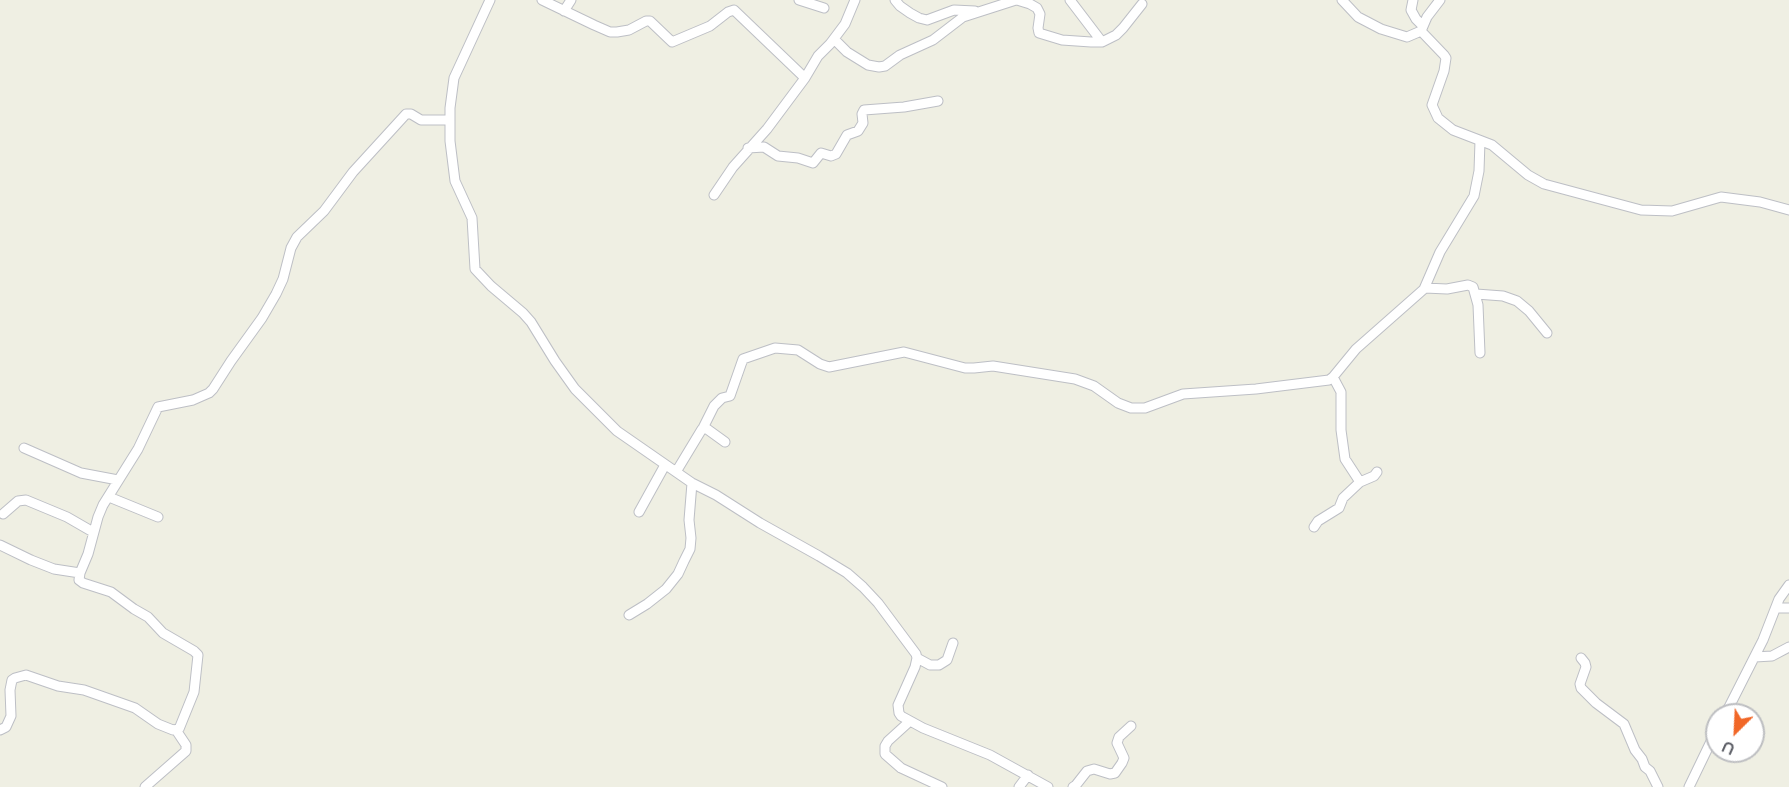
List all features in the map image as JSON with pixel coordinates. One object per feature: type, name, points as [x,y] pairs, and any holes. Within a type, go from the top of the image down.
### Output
[{"type":"street","points":[[490,0],[454,78],[451,97],[450,141],[455,181],[472,218],[475,269],[531,322],[570,382],[617,431],[692,483],[847,573],[863,587],[914,650],[917,658],[913,673],[898,705],[901,716],[990,755],[1048,787]]},
{"type":"street","points":[[542,0],[604,30],[614,32],[629,30],[650,21],[672,42],[710,26],[734,10],[805,78]]},
{"type":"street","points":[[564,11],[571,0]]},
{"type":"street","points":[[799,0],[824,8]]},
{"type":"street","points":[[714,195],[733,166],[767,129],[805,78],[818,56],[845,24],[855,0]]},
{"type":"street","points":[[895,0],[910,13],[927,20],[954,10],[979,11]]},
{"type":"street","points":[[834,39],[847,52],[868,65],[885,66],[900,55],[933,40],[963,17],[1017,0],[1030,3],[1037,8],[1040,14],[1039,33],[1062,40],[1102,42],[1123,28],[1142,4]]},
{"type":"street","points":[[1070,0],[1102,42]]},
{"type":"street","points":[[1342,0],[1358,17],[1381,29],[1407,37],[1422,28],[1440,0]]},
{"type":"street","points":[[1413,0],[1411,9],[1416,19],[1446,58],[1444,71],[1433,100],[1433,110],[1443,124],[1452,130],[1492,145],[1528,175],[1544,184],[1641,210],[1672,211],[1721,197],[1760,202],[1789,210]]},
{"type":"street","points":[[748,148],[764,147],[778,156],[798,158],[813,163],[821,153],[831,156],[836,154],[848,134],[860,129],[864,120],[862,114],[864,110],[904,107],[938,101]]},
{"type":"street","points":[[176,730],[179,729],[194,692],[198,655],[163,633],[147,616],[118,596],[79,580],[98,517],[138,449],[158,407],[193,400],[213,389],[276,294],[283,279],[291,248],[297,237],[324,211],[343,184],[402,117],[408,114],[421,120],[450,120]]},
{"type":"street","points":[[676,472],[700,430],[704,428],[714,406],[722,398],[730,396],[743,359],[776,348],[798,350],[829,367],[904,352],[965,368],[993,366],[1075,379],[1131,408],[1145,408],[1182,394],[1324,381],[1333,377],[1356,349],[1425,288],[1440,252],[1474,196],[1479,171],[1480,141]]},
{"type":"street","points":[[1425,288],[1447,289],[1468,285],[1473,287],[1478,305],[1480,353]]},
{"type":"street","points":[[1476,294],[1503,296],[1517,301],[1529,311],[1546,333]]},
{"type":"street","points":[[1333,377],[1341,392],[1341,430],[1345,459],[1360,482]]},
{"type":"street","points":[[704,428],[725,442]]},
{"type":"street","points":[[24,448],[81,473],[118,480]]},
{"type":"street","points":[[639,512],[665,465]]},
{"type":"street","points":[[1314,527],[1321,519],[1339,508],[1343,498],[1360,482],[1377,472]]},
{"type":"street","points":[[629,615],[666,589],[681,568],[690,549],[689,520],[692,483]]},
{"type":"street","points":[[109,496],[158,518]]},
{"type":"street","points":[[3,514],[18,501],[26,500],[75,521],[93,532]]},
{"type":"street","points":[[0,545],[54,569],[80,573]]},
{"type":"street","points":[[1731,703],[1755,657],[1783,592],[1789,585]]},
{"type":"street","points":[[1776,608],[1789,608]]},
{"type":"street","points":[[917,658],[930,665],[939,665],[947,660],[953,643]]},
{"type":"street","points":[[1755,657],[1772,656],[1789,647]]},
{"type":"street","points":[[1581,658],[1586,667],[1580,684],[1581,688],[1596,704],[1624,724],[1635,750],[1658,787]]},
{"type":"street","points":[[0,730],[6,727],[11,716],[12,680],[26,675],[58,686],[84,690],[135,708],[159,724],[176,730],[186,745],[186,751],[145,787]]},
{"type":"street","points":[[910,721],[888,741],[885,754],[901,768],[942,787]]},
{"type":"street","points":[[1073,787],[1087,771],[1094,769],[1110,774],[1115,773],[1124,758],[1117,743],[1119,737],[1131,726]]},
{"type":"street","points":[[1689,787],[1705,751]]},
{"type":"street","points":[[1019,787],[1028,775]]}]
